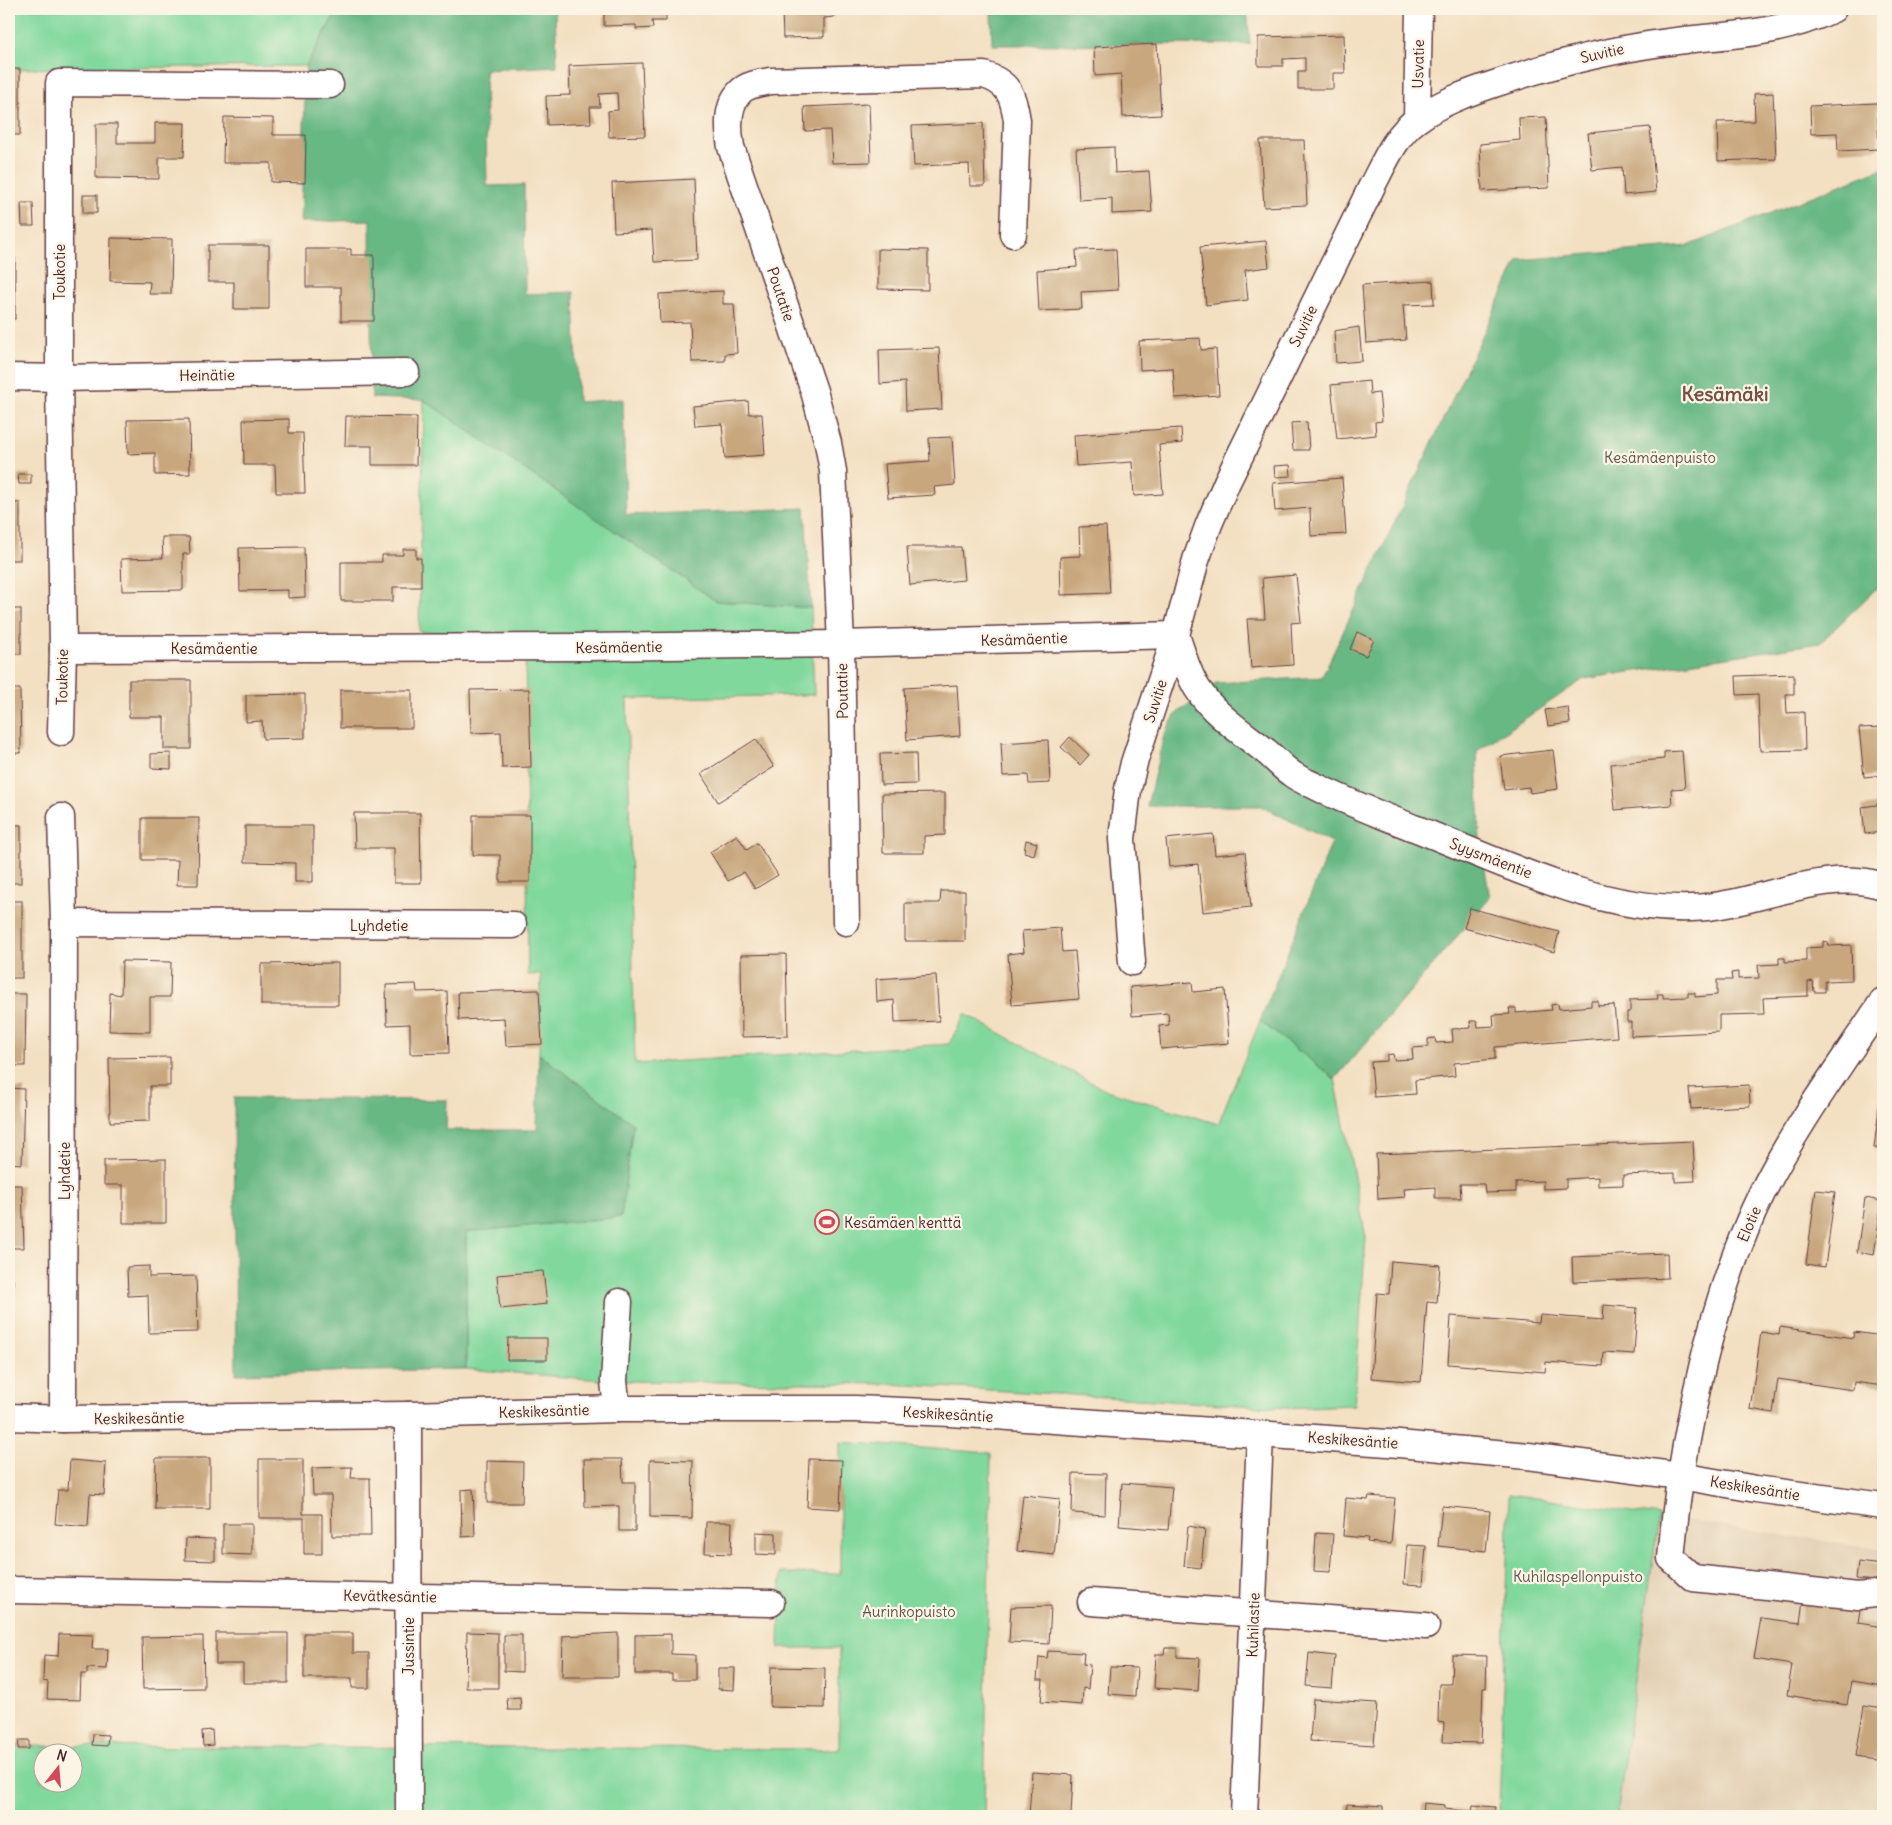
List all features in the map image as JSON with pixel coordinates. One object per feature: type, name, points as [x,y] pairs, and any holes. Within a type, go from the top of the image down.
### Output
[{"type":"street","name":"Usvatie","points":[[1417,119],[1419,9]]},
{"type":"street","name":"Suvitie","points":[[1132,962],[1122,840],[1124,812],[1134,763],[1176,635],[1196,560],[1227,482],[1386,159],[1399,137],[1417,119],[1463,95],[1530,71],[1631,46],[1753,34],[1811,20],[1832,9]]},
{"type":"street","name":"Poutatie","points":[[846,922],[841,644],[833,471],[828,443],[811,382],[731,147],[729,117],[733,102],[741,90],[753,84],[770,81],[984,75],[997,79],[1009,90],[1017,120],[1013,234]]},
{"type":"street","name":"Toukotie","points":[[61,732],[63,649],[59,378],[59,83],[330,86]]},
{"type":"street","name":"Heinätie","points":[[9,377],[59,378],[406,372]]},
{"type":"street","name":"Kesämäentie","points":[[63,649],[585,648],[841,644],[1176,635]]},
{"type":"street","name":"Syysmäentie","points":[[1176,635],[1197,688],[1228,722],[1293,775],[1353,805],[1578,891],[1624,902],[1665,908],[1693,908],[1721,906],[1800,887],[1832,882],[1855,881],[1883,886]]},
{"type":"street","name":"Lyhdetie","points":[[60,817],[64,924],[63,1419]]},
{"type":"street","name":"Lyhdetie","points":[[64,924],[513,925]]},
{"type":"street","name":"Elotie","points":[[1883,1001],[1787,1148],[1762,1192],[1741,1240],[1712,1328],[1701,1373],[1680,1476],[1671,1558],[1693,1578],[1858,1596],[1883,1593]]},
{"type":"street","points":[[617,1409],[614,1381],[619,1302]]},
{"type":"street","name":"Keskikesäntie","points":[[9,1417],[63,1419],[408,1415],[617,1409],[878,1410],[951,1413],[1397,1443],[1528,1456],[1883,1506]]},
{"type":"street","name":"Jussintie","points":[[408,1415],[408,1816]]},
{"type":"street","name":"Kuhilastie","points":[[1244,1816],[1260,1434]]},
{"type":"street","name":"Kevätkesäntie","points":[[9,1590],[771,1603]]},
{"type":"street","points":[[1091,1602],[1426,1626]]},
{"type":"shaded area","points":[[1659,1516],[1883,1550],[1883,1816],[1617,1816]]},
{"type":"green space","points":[[9,9],[338,9],[306,66],[9,69]]},
{"type":"green space","points":[[338,9],[555,9],[557,66],[485,70],[487,186],[524,185],[525,294],[574,292],[578,402],[623,399],[626,515],[805,508],[811,608],[716,601],[424,400],[372,398],[370,220],[301,222],[306,66]]},
{"type":"green space","points":[[991,9],[1247,9],[1250,44],[992,45]]},
{"type":"green space","name":"Kesämäenpuisto","points":[[1883,168],[1883,582],[1820,643],[1584,679],[1477,751],[1480,841],[1490,898],[1335,1079],[1260,1021],[1332,842],[1261,806],[1147,806],[1164,735],[1176,714],[1216,683],[1322,677],[1518,260],[1688,246]]},
{"type":"green space","points":[[424,400],[716,601],[811,608],[814,695],[627,699],[635,1064],[949,1044],[965,1014],[1103,1089],[1218,1124],[1260,1021],[1335,1079],[1366,1238],[1354,1405],[1286,1408],[890,1384],[614,1381],[466,1369],[466,1232],[621,1217],[633,1124],[539,1054],[541,974],[528,975],[525,633],[419,632]]},
{"type":"green space","points":[[539,1054],[633,1124],[621,1217],[466,1232],[466,1369],[236,1374],[234,1098],[447,1100],[446,1130],[537,1130]]},
{"type":"green space","name":"Aurinkopuisto","points":[[840,1442],[991,1453],[984,1816],[9,1816],[9,1746],[32,1746],[32,1792],[82,1792],[82,1746],[839,1749],[839,1648],[779,1648],[781,1573],[840,1574]]},
{"type":"green space","name":"Kuhilaspellonpuisto","points":[[1509,1494],[1659,1516],[1617,1816],[1499,1816]]},
{"type":"building","points":[[604,9],[666,9],[666,21],[652,21],[653,28],[636,29],[636,25],[604,26]]},
{"type":"building","points":[[782,9],[834,9],[834,17],[824,18],[824,37],[783,38]]},
{"type":"building","points":[[1344,35],[1345,73],[1333,73],[1333,89],[1298,89],[1298,71],[1305,71],[1305,58],[1283,59],[1283,66],[1258,66],[1258,37]]},
{"type":"building","points":[[1157,44],[1161,115],[1123,117],[1121,74],[1095,76],[1094,47]]},
{"type":"building","points":[[642,63],[645,136],[609,137],[608,111],[618,110],[617,93],[599,94],[600,107],[590,107],[591,123],[547,125],[546,96],[570,95],[569,66]]},
{"type":"building","points":[[9,69],[20,69],[20,135],[9,135]]},
{"type":"building","points":[[1773,93],[1776,159],[1718,161],[1717,122],[1755,121],[1754,94]]},
{"type":"building","points":[[1877,103],[1879,149],[1838,151],[1837,133],[1811,134],[1810,106]]},
{"type":"building","points":[[869,104],[871,162],[832,163],[830,130],[805,131],[804,107]]},
{"type":"building","points":[[224,117],[273,118],[273,135],[306,135],[305,183],[271,182],[271,163],[223,163]]},
{"type":"building","points":[[1546,117],[1549,188],[1482,191],[1480,144],[1520,140],[1519,118]]},
{"type":"building","points":[[155,123],[185,123],[184,157],[159,157],[159,179],[96,178],[96,124],[117,124],[117,143],[155,143]]},
{"type":"building","points":[[983,123],[985,186],[970,186],[969,164],[914,166],[912,126]]},
{"type":"building","points":[[1650,127],[1656,192],[1624,195],[1622,167],[1592,170],[1588,133]]},
{"type":"building","points":[[1260,140],[1304,140],[1307,205],[1264,207]]},
{"type":"building","points":[[1114,147],[1115,173],[1149,171],[1152,212],[1112,214],[1112,198],[1079,200],[1076,149]]},
{"type":"building","points":[[694,179],[697,260],[654,262],[652,230],[614,232],[612,183]]},
{"type":"building","points":[[83,195],[97,195],[97,213],[83,213]]},
{"type":"building","points":[[21,203],[33,203],[34,226],[22,226]]},
{"type":"building","points":[[111,238],[172,239],[171,294],[149,294],[150,282],[110,281]]},
{"type":"building","points":[[1266,241],[1269,267],[1245,270],[1248,300],[1206,305],[1200,247]]},
{"type":"building","points":[[208,245],[269,245],[269,309],[234,309],[234,282],[208,282]]},
{"type":"building","points":[[306,249],[351,249],[351,255],[374,255],[374,321],[341,321],[341,287],[306,287]]},
{"type":"building","points":[[878,249],[928,250],[928,290],[878,289]]},
{"type":"building","points":[[1116,249],[1118,290],[1081,292],[1082,309],[1039,311],[1037,270],[1077,267],[1076,250]]},
{"type":"building","points":[[9,258],[15,258],[15,319],[9,319]]},
{"type":"building","points":[[1433,281],[1434,304],[1403,305],[1406,340],[1366,343],[1362,285]]},
{"type":"building","points":[[723,291],[723,304],[734,304],[737,353],[725,354],[725,361],[692,362],[690,322],[660,323],[659,294]]},
{"type":"building","points":[[1359,327],[1362,361],[1336,363],[1334,331]]},
{"type":"building","points":[[1200,338],[1201,350],[1216,349],[1219,395],[1175,398],[1173,368],[1140,370],[1139,341]]},
{"type":"building","points":[[939,348],[942,409],[906,411],[905,382],[880,384],[879,350]]},
{"type":"building","points":[[1369,381],[1370,394],[1379,393],[1382,421],[1375,422],[1376,435],[1337,439],[1331,385]]},
{"type":"building","points":[[748,401],[749,414],[762,414],[765,455],[725,458],[722,424],[695,426],[693,406]]},
{"type":"building","points":[[346,416],[417,417],[416,465],[372,465],[372,446],[345,446]]},
{"type":"building","points":[[189,419],[190,474],[155,475],[155,453],[128,454],[127,420]]},
{"type":"building","points":[[289,419],[289,433],[303,433],[305,493],[276,493],[275,465],[244,465],[243,420]]},
{"type":"building","points":[[1307,422],[1309,450],[1293,450],[1291,423]]},
{"type":"building","points":[[1181,428],[1182,443],[1159,445],[1163,494],[1134,496],[1132,462],[1076,466],[1074,435]]},
{"type":"building","points":[[952,437],[955,485],[934,487],[935,495],[888,498],[885,464],[930,461],[929,438]]},
{"type":"building","points":[[1290,465],[1291,476],[1275,477],[1274,466]]},
{"type":"building","points":[[18,474],[31,474],[31,484],[19,484]]},
{"type":"building","points":[[1342,478],[1346,534],[1311,536],[1310,508],[1275,511],[1273,483]]},
{"type":"building","points":[[9,503],[20,503],[20,560],[9,560]]},
{"type":"building","points":[[1106,526],[1110,593],[1061,595],[1060,557],[1080,556],[1079,527]]},
{"type":"building","points":[[162,537],[189,537],[190,554],[183,554],[183,590],[122,591],[121,559],[163,558]]},
{"type":"building","points":[[304,547],[305,597],[288,598],[288,590],[240,591],[239,548]]},
{"type":"building","points":[[907,547],[961,547],[964,580],[910,585]]},
{"type":"building","points":[[403,549],[416,549],[416,558],[421,558],[421,587],[393,587],[393,601],[341,601],[341,562],[382,562],[382,555],[403,555]]},
{"type":"building","points":[[1296,575],[1301,622],[1291,623],[1293,665],[1251,668],[1247,619],[1265,619],[1262,578]]},
{"type":"building","points":[[9,609],[21,609],[21,654],[9,654]]},
{"type":"building","points":[[1357,632],[1374,640],[1366,656],[1350,649]]},
{"type":"building","points":[[1794,674],[1794,694],[1786,694],[1787,713],[1804,712],[1805,750],[1760,751],[1758,694],[1737,695],[1736,676]]},
{"type":"building","points":[[129,680],[191,680],[191,749],[164,749],[164,717],[129,717]]},
{"type":"building","points":[[957,685],[960,736],[907,740],[904,688]]},
{"type":"building","points":[[9,689],[20,689],[21,753],[9,753]]},
{"type":"building","points":[[529,689],[531,767],[502,768],[501,732],[471,733],[470,690]]},
{"type":"building","points":[[340,690],[412,690],[412,728],[340,728]]},
{"type":"building","points":[[305,694],[305,738],[263,739],[262,721],[246,722],[246,695]]},
{"type":"building","points":[[1568,707],[1570,723],[1548,726],[1545,710]]},
{"type":"building","points":[[1883,727],[1883,775],[1864,777],[1859,728]]},
{"type":"building","points":[[1070,737],[1089,755],[1080,765],[1061,747]]},
{"type":"building","points":[[756,739],[774,767],[718,802],[701,774]]},
{"type":"building","points":[[1048,740],[1050,783],[1029,784],[1028,775],[1003,776],[1001,743]]},
{"type":"building","points":[[1553,750],[1558,789],[1530,793],[1529,787],[1504,790],[1500,756]]},
{"type":"building","points":[[1682,751],[1685,788],[1671,789],[1672,805],[1615,810],[1611,764],[1664,759],[1664,752]]},
{"type":"building","points":[[171,753],[171,769],[151,768],[151,754]]},
{"type":"building","points":[[916,753],[917,784],[881,785],[880,754]]},
{"type":"building","points":[[945,793],[945,835],[924,836],[924,853],[883,853],[882,794]]},
{"type":"building","points":[[1883,804],[1883,832],[1865,834],[1862,807]]},
{"type":"building","points":[[354,813],[420,813],[421,883],[394,883],[394,848],[355,848]]},
{"type":"building","points":[[473,815],[530,815],[530,882],[500,882],[500,855],[473,855]]},
{"type":"building","points":[[142,818],[199,818],[198,885],[177,885],[178,860],[142,860]]},
{"type":"building","points":[[9,825],[21,825],[21,883],[9,883]]},
{"type":"building","points":[[245,826],[313,826],[313,882],[295,882],[295,863],[245,862]]},
{"type":"building","points":[[1213,834],[1215,855],[1245,852],[1251,907],[1203,912],[1198,864],[1169,867],[1166,839]]},
{"type":"building","points":[[737,835],[747,850],[757,843],[778,875],[755,889],[744,872],[728,881],[710,852]]},
{"type":"building","points":[[1026,840],[1037,843],[1034,855],[1024,852]]},
{"type":"building","points":[[941,891],[965,891],[965,941],[905,941],[905,903],[940,903]]},
{"type":"building","points":[[9,901],[22,901],[22,978],[9,978]]},
{"type":"building","points":[[1470,908],[1559,932],[1554,952],[1464,928]]},
{"type":"building","points":[[1060,928],[1062,952],[1075,951],[1079,999],[1012,1005],[1008,954],[1024,952],[1022,931]]},
{"type":"building","points":[[1823,941],[1828,942],[1829,946],[1851,945],[1852,980],[1825,981],[1825,992],[1814,992],[1813,981],[1808,982],[1808,996],[1763,998],[1764,1014],[1719,1015],[1719,1032],[1631,1036],[1631,1022],[1627,1022],[1627,1012],[1630,1012],[1630,1000],[1658,999],[1657,994],[1663,994],[1663,998],[1688,997],[1688,993],[1695,993],[1695,997],[1717,995],[1717,980],[1732,980],[1731,973],[1738,972],[1738,979],[1759,978],[1758,965],[1779,964],[1779,958],[1785,958],[1785,962],[1806,961],[1806,948],[1823,947]]},
{"type":"building","points":[[786,954],[788,1036],[742,1037],[741,955]]},
{"type":"building","points":[[122,961],[171,962],[170,997],[150,997],[150,1032],[109,1031],[110,993],[121,995]]},
{"type":"building","points":[[338,963],[338,1005],[261,1005],[261,964]]},
{"type":"building","points":[[936,975],[939,1021],[895,1023],[894,1000],[877,1002],[876,979]]},
{"type":"building","points":[[1192,982],[1193,992],[1225,989],[1229,1043],[1161,1049],[1159,1026],[1169,1025],[1168,1013],[1132,1016],[1130,987]]},
{"type":"building","points":[[416,984],[417,992],[447,991],[449,1053],[410,1054],[410,1024],[387,1025],[386,985]]},
{"type":"building","points":[[539,990],[542,1044],[506,1046],[504,1018],[459,1020],[458,992]]},
{"type":"building","points":[[9,994],[26,994],[25,1066],[9,1066]]},
{"type":"building","points":[[1591,1001],[1598,1001],[1598,1006],[1614,1005],[1617,1037],[1495,1047],[1495,1059],[1454,1063],[1455,1076],[1415,1080],[1416,1094],[1374,1097],[1371,1062],[1387,1061],[1387,1055],[1393,1054],[1394,1060],[1413,1059],[1412,1048],[1428,1047],[1428,1039],[1435,1038],[1436,1043],[1453,1042],[1452,1029],[1471,1028],[1470,1021],[1477,1021],[1478,1027],[1494,1026],[1493,1015],[1510,1014],[1509,1008],[1516,1008],[1516,1013],[1552,1010],[1551,1005],[1558,1004],[1559,1009],[1591,1006]]},
{"type":"building","points":[[170,1057],[170,1086],[150,1086],[150,1121],[110,1122],[109,1058]]},
{"type":"building","points":[[1749,1085],[1750,1106],[1691,1109],[1689,1088]]},
{"type":"building","points":[[9,1088],[24,1089],[22,1164],[9,1163]]},
{"type":"building","points":[[1881,1094],[1883,1094],[1883,1149],[1874,1148]]},
{"type":"building","points":[[1693,1141],[1695,1181],[1675,1182],[1675,1173],[1623,1175],[1623,1185],[1598,1186],[1598,1177],[1566,1179],[1566,1188],[1543,1189],[1543,1181],[1516,1182],[1516,1192],[1485,1193],[1484,1184],[1460,1184],[1461,1198],[1435,1198],[1435,1187],[1404,1189],[1405,1197],[1378,1199],[1376,1154]]},
{"type":"building","points":[[166,1159],[166,1223],[123,1223],[123,1185],[104,1185],[104,1160]]},
{"type":"building","points":[[9,1185],[22,1185],[24,1248],[9,1248]]},
{"type":"building","points":[[1816,1190],[1835,1192],[1825,1267],[1806,1264]]},
{"type":"building","points":[[1865,1198],[1882,1201],[1874,1255],[1857,1252]]},
{"type":"building","points":[[1667,1253],[1668,1278],[1573,1282],[1572,1257]]},
{"type":"building","points":[[1391,1261],[1440,1265],[1437,1303],[1427,1302],[1421,1382],[1371,1378],[1377,1293],[1389,1294]]},
{"type":"building","points":[[149,1266],[149,1277],[196,1276],[198,1332],[149,1333],[148,1295],[128,1296],[127,1267]]},
{"type":"building","points":[[543,1271],[547,1304],[500,1309],[497,1275]]},
{"type":"building","points":[[9,1279],[13,1279],[14,1358],[9,1358]]},
{"type":"building","points":[[1604,1305],[1637,1308],[1634,1354],[1604,1352],[1603,1366],[1546,1362],[1545,1372],[1448,1364],[1451,1316],[1539,1323],[1540,1315],[1603,1320]]},
{"type":"building","points":[[1780,1327],[1853,1338],[1854,1332],[1883,1336],[1883,1386],[1854,1382],[1853,1390],[1778,1379],[1773,1413],[1750,1409],[1761,1332],[1779,1335]]},
{"type":"building","points":[[508,1338],[547,1338],[547,1360],[507,1360]]},
{"type":"building","points":[[156,1458],[210,1458],[210,1509],[155,1509]]},
{"type":"building","points":[[259,1459],[303,1459],[303,1514],[322,1514],[322,1554],[304,1554],[304,1518],[259,1518]]},
{"type":"building","points":[[584,1459],[622,1459],[623,1482],[635,1482],[635,1531],[619,1531],[619,1506],[585,1507]]},
{"type":"building","points":[[809,1459],[842,1460],[840,1509],[807,1507]]},
{"type":"building","points":[[70,1460],[106,1463],[104,1495],[90,1494],[88,1527],[55,1524],[58,1490],[68,1490]]},
{"type":"building","points":[[650,1460],[693,1461],[692,1518],[650,1517]]},
{"type":"building","points":[[487,1461],[523,1462],[522,1503],[487,1503]]},
{"type":"building","points":[[352,1467],[351,1478],[370,1478],[371,1536],[332,1536],[331,1495],[313,1495],[312,1468]]},
{"type":"building","points":[[1073,1473],[1106,1474],[1105,1515],[1072,1513]]},
{"type":"building","points":[[1122,1483],[1172,1487],[1168,1530],[1119,1526]]},
{"type":"building","points":[[473,1489],[475,1536],[462,1537],[461,1490]]},
{"type":"building","points":[[1023,1495],[1060,1499],[1054,1555],[1017,1551]]},
{"type":"building","points":[[1369,1496],[1395,1498],[1391,1544],[1367,1542],[1368,1538],[1343,1536],[1346,1498],[1368,1500]]},
{"type":"building","points":[[1442,1506],[1490,1511],[1486,1551],[1438,1546]]},
{"type":"building","points":[[706,1522],[732,1522],[731,1554],[705,1553]]},
{"type":"building","points":[[223,1524],[252,1524],[252,1555],[223,1554]]},
{"type":"building","points":[[1188,1526],[1205,1529],[1201,1568],[1184,1566]]},
{"type":"building","points":[[756,1532],[776,1533],[776,1555],[756,1554]]},
{"type":"building","points":[[1316,1533],[1333,1534],[1330,1572],[1314,1571]]},
{"type":"building","points":[[186,1538],[215,1539],[215,1561],[185,1560]]},
{"type":"building","points":[[1407,1545],[1426,1546],[1423,1585],[1404,1584]]},
{"type":"building","points":[[1858,1562],[1883,1565],[1883,1582],[1856,1579]]},
{"type":"building","points":[[1804,1594],[1861,1603],[1858,1623],[1883,1627],[1883,1686],[1851,1681],[1847,1705],[1787,1695],[1792,1665],[1754,1659],[1761,1618],[1800,1623]]},
{"type":"building","points":[[1051,1606],[1049,1644],[1009,1642],[1011,1607]]},
{"type":"building","points":[[467,1632],[498,1633],[498,1688],[466,1688]]},
{"type":"building","points":[[216,1633],[288,1633],[288,1683],[243,1683],[243,1664],[216,1664]]},
{"type":"building","points":[[304,1633],[353,1633],[353,1653],[369,1653],[369,1688],[352,1688],[352,1678],[304,1678]]},
{"type":"building","points":[[618,1633],[618,1677],[562,1677],[563,1636]]},
{"type":"building","points":[[59,1634],[93,1635],[92,1649],[108,1649],[107,1669],[87,1668],[87,1674],[81,1674],[80,1700],[47,1699],[48,1682],[43,1681],[44,1655],[58,1656]]},
{"type":"building","points":[[671,1634],[671,1654],[695,1655],[695,1680],[672,1680],[672,1674],[635,1674],[635,1635]]},
{"type":"building","points":[[504,1635],[522,1635],[522,1672],[504,1671]]},
{"type":"building","points":[[203,1636],[204,1688],[143,1689],[142,1637]]},
{"type":"building","points":[[1165,1648],[1177,1648],[1177,1657],[1200,1658],[1198,1691],[1154,1688],[1156,1654],[1164,1654]]},
{"type":"building","points":[[1048,1651],[1084,1653],[1083,1664],[1090,1665],[1088,1689],[1083,1688],[1082,1705],[1041,1702],[1043,1680],[1037,1680],[1039,1657],[1047,1658]]},
{"type":"building","points":[[1309,1653],[1335,1656],[1332,1688],[1306,1686]]},
{"type":"building","points":[[1452,1655],[1487,1656],[1486,1688],[1483,1688],[1481,1743],[1443,1742],[1444,1723],[1438,1722],[1439,1684],[1451,1684]]},
{"type":"building","points":[[771,1667],[825,1668],[824,1708],[770,1707]]},
{"type":"building","points":[[1110,1667],[1137,1668],[1135,1696],[1108,1694]]},
{"type":"building","points":[[718,1668],[735,1668],[734,1690],[718,1689]]},
{"type":"building","points":[[520,1697],[521,1710],[508,1710],[507,1698]]},
{"type":"building","points":[[1313,1699],[1377,1703],[1374,1745],[1310,1741]]},
{"type":"building","points":[[1864,1706],[1883,1709],[1883,1760],[1856,1756]]},
{"type":"building","points":[[212,1730],[213,1745],[203,1746],[202,1731]]},
{"type":"building","points":[[93,1734],[108,1735],[107,1746],[92,1745]]},
{"type":"building","points":[[19,1740],[29,1740],[29,1749],[18,1749]]},
{"type":"building","points":[[1032,1772],[1073,1775],[1071,1816],[1029,1816]]},
{"type":"building","points":[[1423,1803],[1445,1805],[1445,1809],[1472,1812],[1473,1805],[1495,1807],[1494,1816],[1422,1816]]},
{"type":"building","points":[[1347,1804],[1383,1806],[1383,1816],[1346,1816]]},
{"type":"place","name":"Kesämäen kenttä","points":[[827,1222]]},
{"type":"district","name":"Kesämäki","points":[[1725,393]]}]
